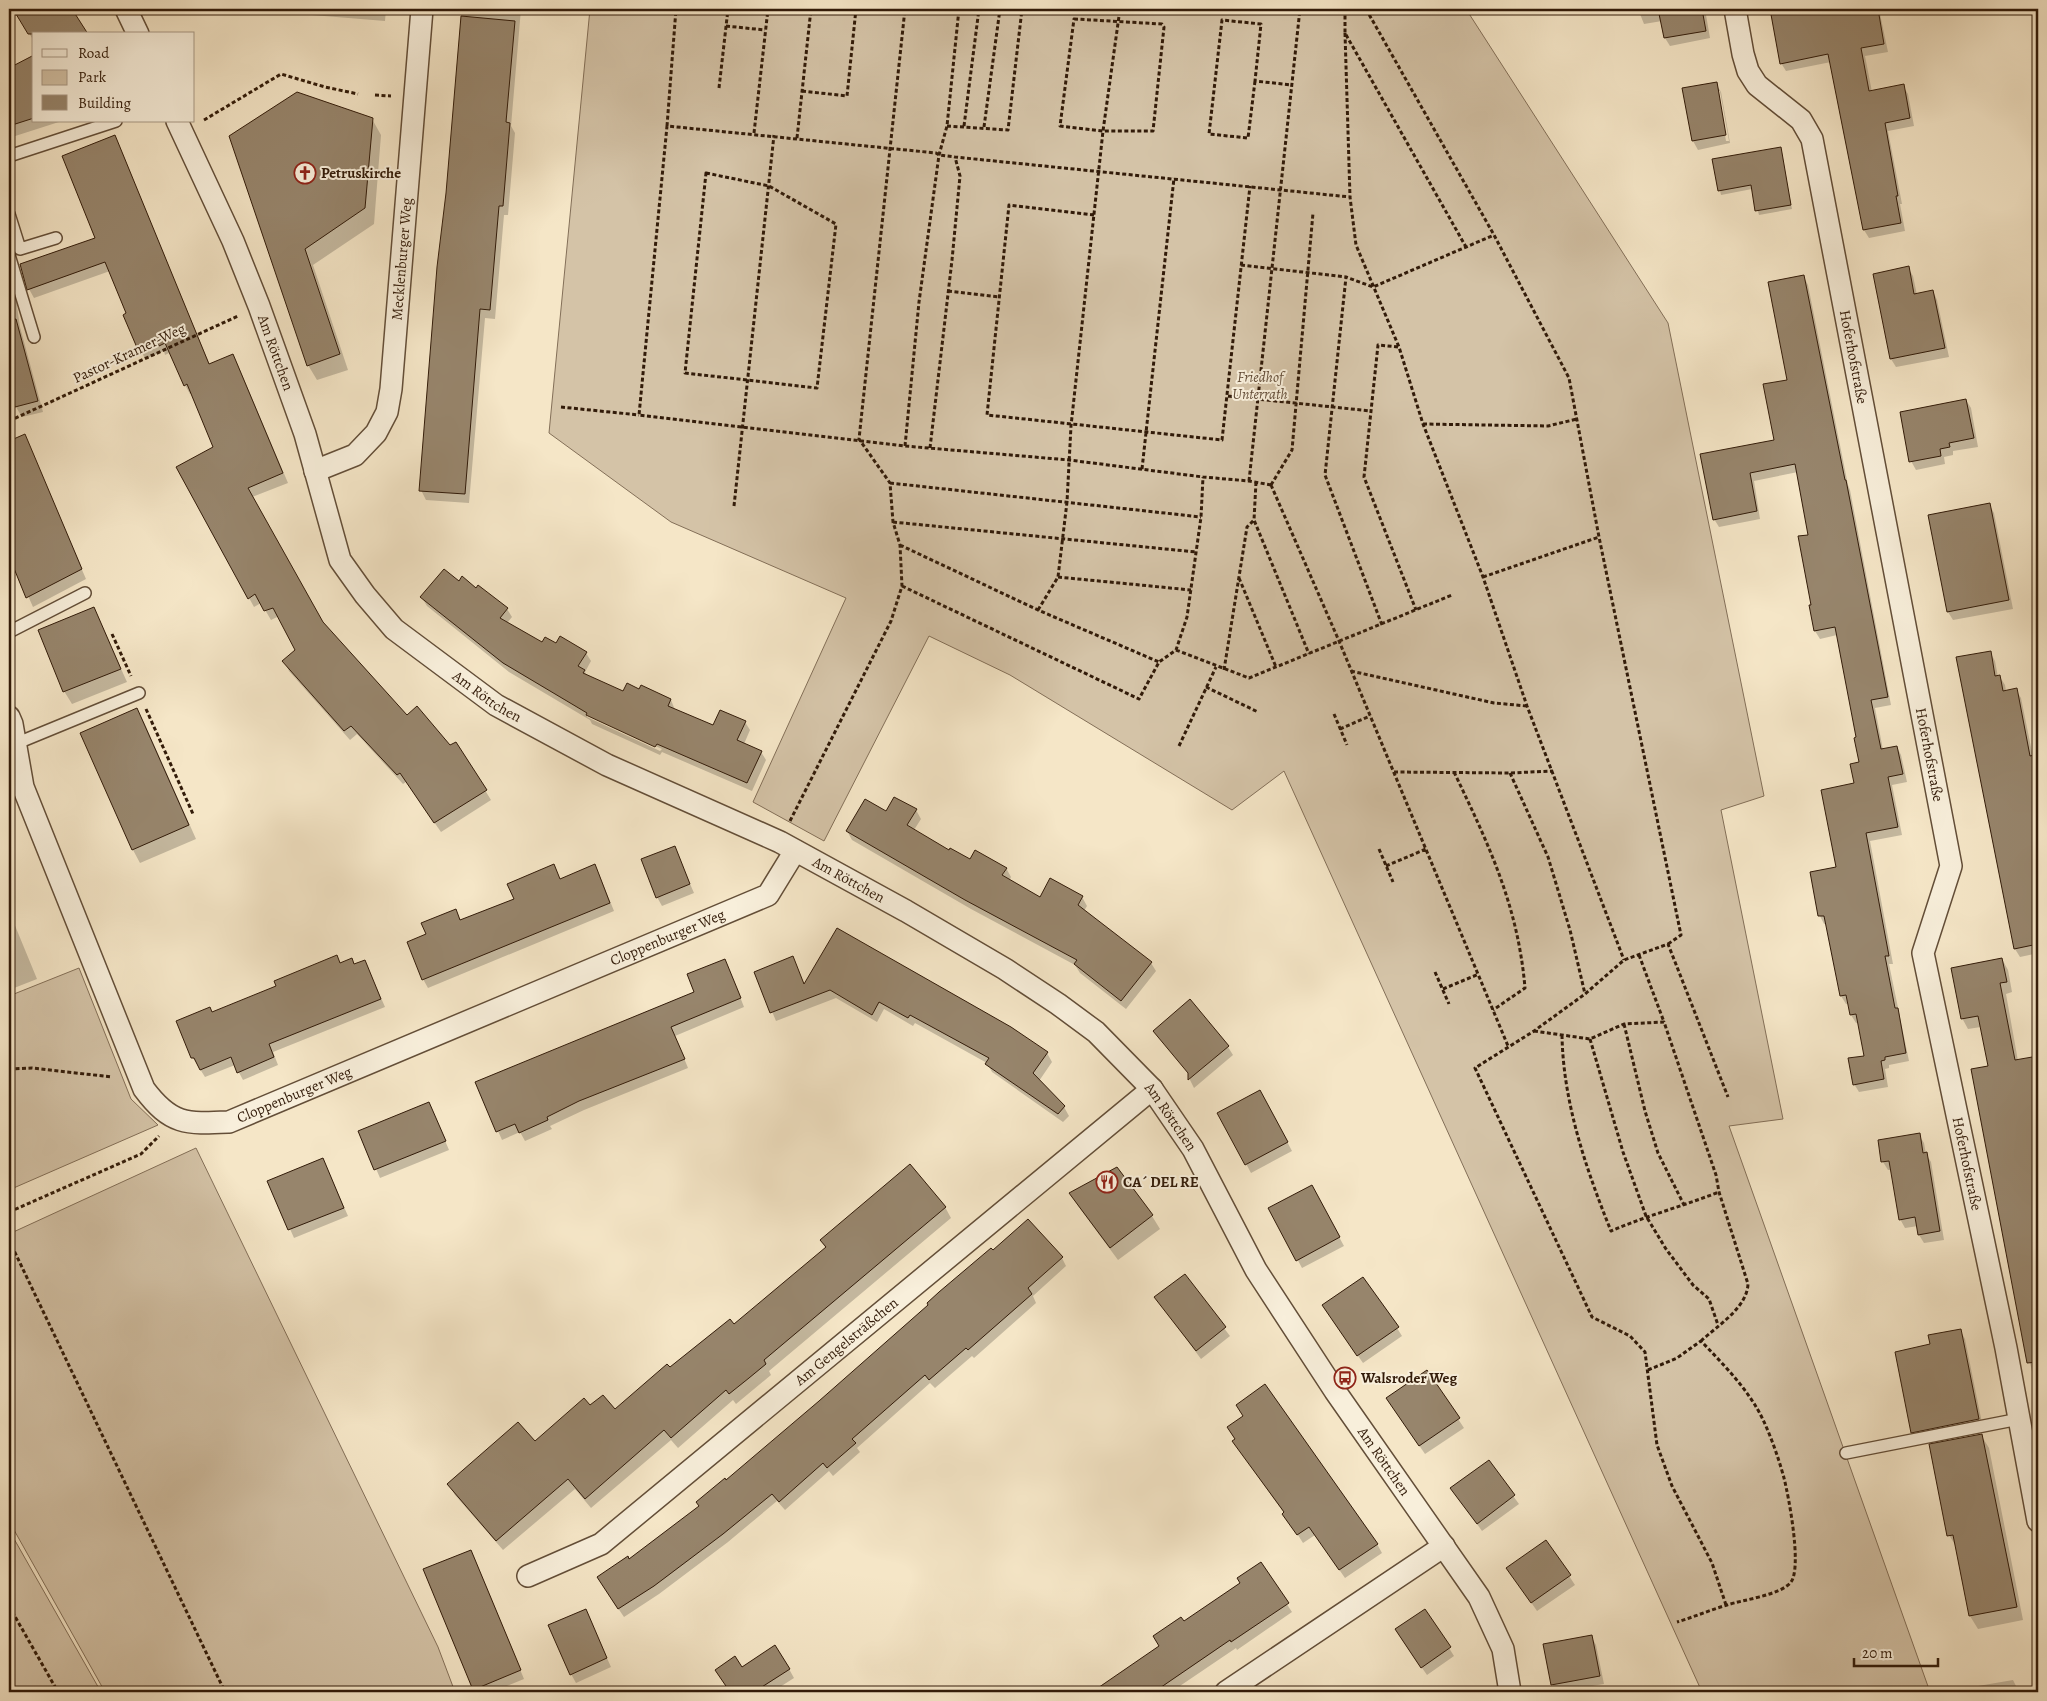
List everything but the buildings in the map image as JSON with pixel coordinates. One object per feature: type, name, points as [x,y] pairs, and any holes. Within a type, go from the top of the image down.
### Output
[{"type":"street","points":[[126,9],[137,32]]},
{"type":"street","name":"Mecklenburger Weg","points":[[315,471],[355,455],[376,434],[387,412],[391,389],[422,9]]},
{"type":"street","name":"Hoferhofstraße","points":[[1735,9],[1748,71],[1757,85],[1801,120],[1812,139],[1951,866],[1923,953],[2006,1348],[2038,1521]]},
{"type":"street","name":"Am Röttchen","points":[[180,127],[233,241],[260,306],[305,434],[340,560],[365,595],[394,629],[496,705],[607,765],[780,842],[1005,969],[1096,1032],[1152,1089],[1198,1157],[1256,1270],[1335,1390],[1479,1597],[1503,1650],[1510,1692]]},
{"type":"street","name":"Cloppenburger Weg","points":[[9,717],[14,751],[23,788],[144,1089],[158,1107],[175,1119],[196,1123],[228,1122],[768,895],[795,851]]},
{"type":"street","name":"Am Gengelsträßchen","points":[[528,1576],[601,1544],[1152,1089]]},
{"type":"street","points":[[1226,1692],[1444,1546]]},
{"type":"lane","points":[[9,156],[113,122]]},
{"type":"lane","points":[[9,214],[12,252],[34,337]]},
{"type":"lane","points":[[12,252],[56,238]]},
{"type":"lane","points":[[9,632],[85,593]]},
{"type":"lane","points":[[14,751],[139,693]]},
{"type":"lane","points":[[1846,1453],[2019,1419]]},
{"type":"path","points":[[639,415],[667,126],[676,9]]},
{"type":"path","points":[[719,88],[728,9]]},
{"type":"path","points":[[754,133],[768,9]]},
{"type":"path","points":[[797,138],[811,9]]},
{"type":"path","points":[[802,91],[847,96],[856,9]]},
{"type":"path","points":[[804,794],[891,621],[902,586],[900,545],[893,522],[890,483],[859,439],[905,9]]},
{"type":"path","points":[[904,446],[919,302],[939,155],[947,126],[959,9]]},
{"type":"path","points":[[964,126],[979,9]]},
{"type":"path","points":[[984,127],[1000,9]]},
{"type":"path","points":[[947,126],[1008,130],[1022,9]]},
{"type":"path","points":[[1038,610],[1058,577],[1067,502],[1071,426],[1103,131],[1120,9]]},
{"type":"path","points":[[1249,481],[1300,9]]},
{"type":"path","points":[[1345,9],[1350,197],[1356,245],[1398,347],[1423,424],[1483,577],[1527,706],[1624,960]]},
{"type":"path","points":[[1366,9],[1494,235],[1569,378],[1599,537],[1681,935],[1668,944],[1624,960],[1585,994],[1475,1068],[1592,1317],[1630,1336],[1644,1352],[1657,1445],[1672,1486],[1712,1563],[1726,1605]]},
{"type":"path","points":[[1074,20],[1119,20],[1162,24],[1164,27],[1153,131],[1103,131],[1060,126],[1074,20]]},
{"type":"path","points":[[1222,20],[1261,24],[1255,81],[1248,138],[1209,134],[1222,20]]},
{"type":"path","points":[[726,26],[766,30]]},
{"type":"path","points":[[1345,33],[1466,247]]},
{"type":"path","points":[[195,119],[281,74],[325,88],[358,94]]},
{"type":"path","points":[[1255,81],[1292,85]]},
{"type":"path","points":[[667,126],[774,135],[936,153],[955,157],[1350,197]]},
{"type":"path","points":[[734,506],[774,135]]},
{"type":"path","points":[[930,448],[943,352],[960,176],[955,157]]},
{"type":"path","points":[[706,173],[769,186],[836,224],[818,388],[684,373],[706,173]]},
{"type":"path","points":[[1142,469],[1174,178]]},
{"type":"path","points":[[1094,215],[1009,205],[987,415],[1071,426],[1222,440],[1250,186]]},
{"type":"path","points":[[1271,485],[1292,450],[1298,403],[1306,272],[1313,213]]},
{"type":"path","points":[[1241,265],[1346,276],[1373,287],[1494,235]]},
{"type":"path","points":[[1346,276],[1325,475],[1382,625]]},
{"type":"path","points":[[948,292],[1000,297]]},
{"type":"path","name":"Pastor-Kramer-Weg","points":[[9,421],[260,306]]},
{"type":"path","points":[[1398,347],[1378,344],[1364,477],[1416,610]]},
{"type":"path","points":[[1227,396],[1371,411]]},
{"type":"path","points":[[561,407],[859,439],[904,446],[1069,460],[1271,485]]},
{"type":"path","points":[[1423,424],[1540,426],[1577,419]]},
{"type":"path","points":[[902,586],[1139,699],[1159,662],[1176,650],[1187,618],[1201,517],[1203,477]]},
{"type":"path","points":[[1256,482],[1254,520],[1308,654]]},
{"type":"path","points":[[890,483],[1201,517]]},
{"type":"path","points":[[1271,485],[1339,641],[1508,1046]]},
{"type":"path","points":[[1224,670],[1247,527],[1254,520]]},
{"type":"path","points":[[893,522],[1196,552]]},
{"type":"path","points":[[1483,577],[1599,537]]},
{"type":"path","points":[[900,545],[1038,610],[1159,662]]},
{"type":"path","points":[[1058,577],[1191,590]]},
{"type":"path","points":[[1239,578],[1276,667]]},
{"type":"path","points":[[1176,650],[1216,667],[1249,678],[1452,595]]},
{"type":"path","points":[[112,634],[193,814]]},
{"type":"path","points":[[1179,746],[1216,667]]},
{"type":"path","points":[[1351,670],[1494,703],[1527,706]]},
{"type":"path","points":[[1206,687],[1258,712]]},
{"type":"path","points":[[1334,714],[1346,745]]},
{"type":"path","points":[[1340,729],[1370,716]]},
{"type":"path","points":[[1394,772],[1510,773],[1553,771]]},
{"type":"path","points":[[1454,772],[1484,833],[1502,881],[1515,921],[1523,962],[1525,988],[1494,1010]]},
{"type":"path","points":[[1510,773],[1548,857],[1570,930],[1585,994]]},
{"type":"path","points":[[1379,849],[1393,882]]},
{"type":"path","points":[[1386,866],[1426,849]]},
{"type":"path","points":[[1668,944],[1728,1097]]},
{"type":"path","points":[[1639,955],[1716,1175],[1719,1192],[1748,1284],[1748,1292],[1740,1304],[1702,1341],[1677,1358],[1648,1370]]},
{"type":"path","points":[[1435,972],[1449,1004]]},
{"type":"path","points":[[1443,989],[1479,974]]},
{"type":"path","points":[[1534,1030],[1590,1039],[1624,1024],[1664,1022]]},
{"type":"path","points":[[1624,1024],[1643,1102],[1658,1153],[1684,1205]]},
{"type":"path","points":[[1562,1035],[1562,1061],[1567,1093],[1588,1169],[1611,1231],[1646,1216],[1719,1192]]},
{"type":"path","points":[[1590,1039],[1623,1152],[1646,1216],[1666,1249],[1693,1285],[1709,1299],[1718,1325]]},
{"type":"path","points":[[9,1069],[32,1068],[112,1078],[136,1068]]},
{"type":"path","points":[[9,1212],[141,1154],[175,1119]]},
{"type":"path","points":[[9,1240],[226,1692]]},
{"type":"path","points":[[1677,1622],[1726,1605],[1783,1589],[1791,1582],[1794,1576],[1797,1552],[1784,1479],[1768,1433],[1756,1406],[1739,1382],[1702,1341]]},
{"type":"path","points":[[9,1606],[58,1692]]},
{"type":"green space","name":"Friedhof Unterrath","points":[[590,9],[1466,9],[1668,323],[1764,796],[1721,810],[1783,1119],[1729,1126],[1930,1692],[1702,1692],[1284,771],[1232,810],[1010,675],[929,636],[824,841],[753,802],[846,598],[671,522],[549,433]]},
{"type":"green space","points":[[79,968],[131,1099],[158,1125],[9,1190],[9,996]]},
{"type":"green space","points":[[196,1148],[438,1647],[455,1692],[105,1692],[9,1521],[9,1234]]},
{"type":"green space","points":[[9,1530],[101,1692],[9,1692]]},
{"type":"place","name":"Petruskirche","points":[[305,173]]},
{"type":"place","name":"CA´ DEL RE","points":[[1107,1182]]},
{"type":"place","name":"Walsroder Weg","points":[[1345,1378]]}]
